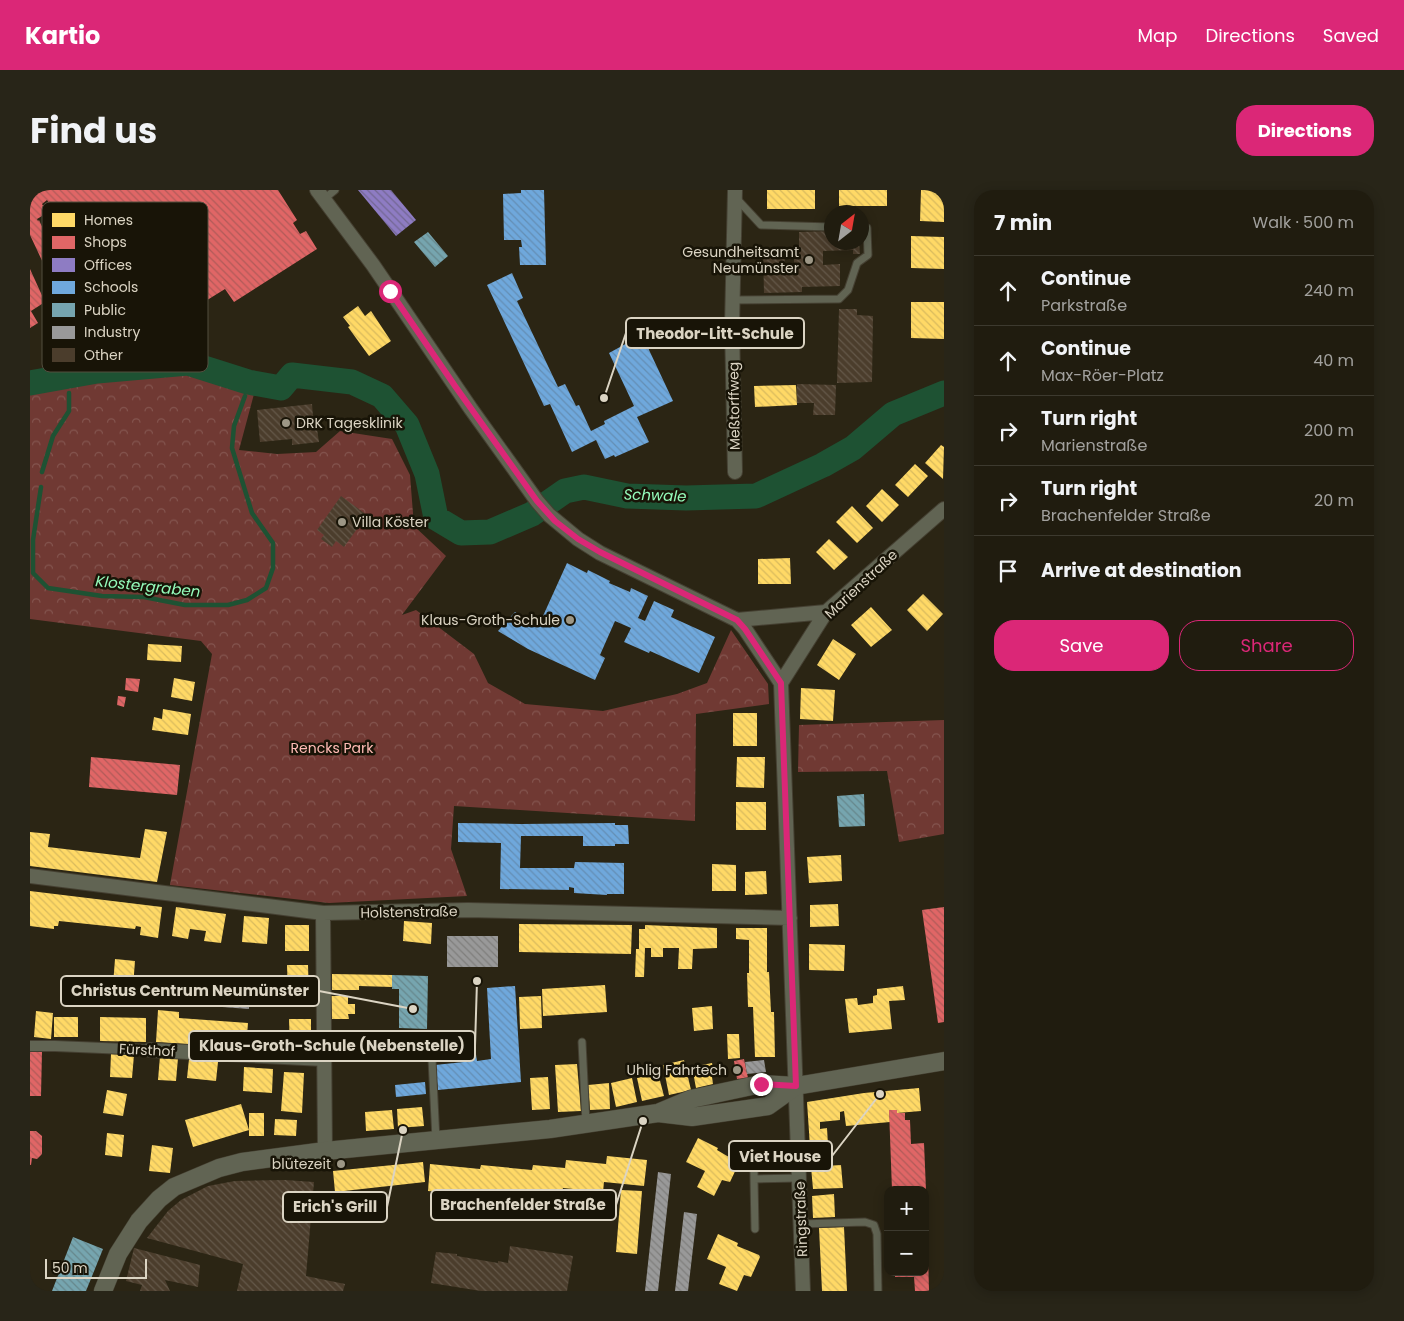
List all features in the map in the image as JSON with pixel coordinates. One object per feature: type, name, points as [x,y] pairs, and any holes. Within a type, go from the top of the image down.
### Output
[{"type":"street","points":[[325,193],[455,386],[549,515],[578,539],[600,552],[737,620],[781,683],[796,1086]]},
{"type":"street","name":"Meßtorffweg","points":[[735,194],[732,326],[735,472]]},
{"type":"street","name":"Marienstraße","points":[[781,683],[826,612],[944,509]]},
{"type":"street","points":[[737,620],[826,612]]},
{"type":"street","name":"Holstenstraße","points":[[30,876],[323,913],[468,910],[790,918]]},
{"type":"street","points":[[323,913],[325,1151]]},
{"type":"street","name":"Fürsthof","points":[[30,1046],[324,1058]]},
{"type":"street","points":[[103,1291],[118,1254],[139,1221],[159,1199],[174,1187],[218,1168],[242,1162],[325,1151],[550,1129],[658,1113],[692,1116],[768,1106],[796,1086],[944,1061]]},
{"type":"street","name":"Ringstraße","points":[[796,1086],[804,1291]]},
{"type":"lane","points":[[735,194],[761,225],[824,227]]},
{"type":"lane","points":[[734,300],[839,299],[848,290],[857,263],[868,255],[868,250]]},
{"type":"lane","points":[[431,1039],[436,1140]]},
{"type":"lane","points":[[582,1042],[586,1124]]},
{"type":"lane","points":[[754,1151],[754,1229]]},
{"type":"lane","points":[[754,1179],[799,1178]]},
{"type":"lane","points":[[801,1224],[865,1222],[874,1225],[877,1234],[878,1291]]},
{"type":"green space","name":"Rencks Park","points":[[190,372],[229,383],[254,394],[239,450],[277,454],[316,452],[340,431],[392,439],[410,475],[414,526],[446,556],[402,615],[416,610],[474,654],[488,683],[525,704],[603,711],[677,694],[707,683],[731,630],[768,684],[769,704],[696,714],[695,821],[454,806],[451,849],[467,896],[329,903],[170,885],[212,654],[201,641],[30,619],[30,391],[97,375]]},
{"type":"green space","points":[[944,720],[944,834],[899,842],[887,771],[798,772],[799,725]]},
{"type":"building: Homes","points":[[767,190],[815,190],[815,209],[767,209]]},
{"type":"building: Homes","points":[[839,190],[887,190],[887,206],[839,205]]},
{"type":"building: Homes","points":[[921,190],[944,190],[944,222],[920,221]]},
{"type":"building: Homes","points":[[911,236],[944,237],[944,269],[911,268]]},
{"type":"building: Homes","points":[[911,302],[944,302],[944,339],[911,338]]},
{"type":"building: Homes","points":[[358,306],[365,316],[371,311],[391,341],[369,356],[343,317]]},
{"type":"building: Homes","points":[[796,385],[797,405],[755,407],[754,386]]},
{"type":"building: Homes","points":[[941,445],[944,447],[943,479],[925,463]]},
{"type":"building: Homes","points":[[915,464],[928,476],[908,497],[895,485]]},
{"type":"building: Homes","points":[[882,489],[899,505],[882,522],[866,506]]},
{"type":"building: Homes","points":[[852,506],[873,528],[857,543],[836,522]]},
{"type":"building: Homes","points":[[829,539],[848,557],[834,570],[816,552]]},
{"type":"building: Homes","points":[[790,558],[791,584],[758,584],[758,559]]},
{"type":"building: Homes","points":[[923,594],[943,614],[927,631],[907,610]]},
{"type":"building: Homes","points":[[871,607],[892,630],[871,647],[851,625]]},
{"type":"building: Homes","points":[[833,639],[856,654],[839,680],[817,665]]},
{"type":"building: Homes","points":[[148,644],[182,646],[181,662],[147,660]]},
{"type":"building: Homes","points":[[174,678],[195,682],[192,701],[171,697]]},
{"type":"building: Homes","points":[[801,688],[835,690],[833,721],[800,719]]},
{"type":"building: Homes","points":[[163,709],[191,714],[188,735],[152,730],[154,717],[162,719]]},
{"type":"building: Homes","points":[[733,713],[757,713],[757,746],[733,746]]},
{"type":"building: Homes","points":[[737,757],[765,757],[764,788],[736,787]]},
{"type":"building: Homes","points":[[736,802],[766,802],[766,830],[736,830]]},
{"type":"building: Homes","points":[[145,829],[167,832],[157,882],[30,866],[30,832],[50,834],[48,847],[140,858]]},
{"type":"building: Homes","points":[[841,855],[842,881],[809,883],[807,857]]},
{"type":"building: Homes","points":[[712,864],[736,865],[736,891],[712,891]]},
{"type":"building: Homes","points":[[766,871],[767,894],[745,895],[745,872]]},
{"type":"building: Homes","points":[[30,891],[162,907],[158,938],[140,935],[141,927],[136,926],[135,929],[59,921],[58,926],[54,926],[54,929],[30,926]]},
{"type":"building: Homes","points":[[838,904],[839,926],[810,927],[810,905]]},
{"type":"building: Homes","points":[[176,907],[226,914],[221,943],[204,941],[206,931],[190,929],[188,939],[172,936]]},
{"type":"building: Homes","points":[[244,916],[269,918],[267,944],[242,942]]},
{"type":"building: Homes","points":[[404,921],[432,923],[431,944],[403,941]]},
{"type":"building: Homes","points":[[519,924],[632,925],[631,954],[519,952]]},
{"type":"building: Homes","points":[[285,925],[309,925],[309,951],[285,951]]},
{"type":"building: Homes","points":[[645,925],[717,928],[717,948],[693,949],[692,969],[678,969],[679,948],[663,948],[663,957],[651,957],[651,948],[645,948],[644,977],[635,977],[636,949],[639,949],[639,929],[645,929]]},
{"type":"building: Homes","points":[[736,928],[767,928],[767,972],[769,972],[771,1012],[774,1012],[775,1057],[755,1057],[753,1007],[748,1007],[747,973],[749,973],[749,940],[736,939]]},
{"type":"building: Homes","points":[[809,944],[845,945],[844,971],[809,970]]},
{"type":"building: Homes","points":[[115,959],[135,961],[133,987],[113,985]]},
{"type":"building: Homes","points":[[287,965],[308,965],[309,996],[288,996]]},
{"type":"building: Homes","points":[[332,974],[392,975],[392,987],[359,986],[359,990],[332,990]]},
{"type":"building: Homes","points":[[605,985],[607,1012],[543,1016],[542,989]]},
{"type":"building: Homes","points":[[903,986],[905,1000],[889,1001],[892,1029],[849,1033],[845,999],[857,998],[858,1005],[873,1003],[873,996],[877,995],[877,989]]},
{"type":"building: Homes","points":[[331,996],[348,996],[348,1004],[355,1004],[355,1014],[348,1014],[349,1019],[332,1019]]},
{"type":"building: Homes","points":[[541,996],[542,1028],[520,1029],[519,997]]},
{"type":"building: Homes","points":[[712,1006],[713,1029],[694,1031],[692,1008]]},
{"type":"building: Homes","points":[[158,1010],[179,1012],[179,1018],[248,1023],[246,1048],[156,1042]]},
{"type":"building: Homes","points":[[36,1011],[53,1013],[51,1039],[34,1037]]},
{"type":"building: Homes","points":[[54,1017],[78,1017],[78,1037],[54,1037]]},
{"type":"building: Homes","points":[[100,1017],[146,1018],[146,1042],[100,1041]]},
{"type":"building: Homes","points":[[289,1019],[311,1019],[311,1048],[290,1049]]},
{"type":"building: Homes","points":[[727,1034],[739,1034],[740,1058],[728,1059]]},
{"type":"building: Homes","points":[[111,1054],[134,1055],[132,1078],[110,1077]]},
{"type":"building: Homes","points":[[160,1056],[178,1058],[176,1081],[158,1080]]},
{"type":"building: Homes","points":[[189,1059],[218,1062],[216,1081],[187,1078]]},
{"type":"building: Homes","points":[[684,1060],[691,1090],[669,1095],[663,1065]]},
{"type":"building: Homes","points":[[712,1063],[715,1076],[712,1077],[713,1084],[696,1088],[692,1067]]},
{"type":"building: Homes","points":[[577,1064],[581,1111],[558,1112],[555,1065]]},
{"type":"building: Homes","points":[[244,1067],[273,1069],[272,1093],[243,1091]]},
{"type":"building: Homes","points":[[284,1072],[304,1073],[302,1113],[281,1111]]},
{"type":"building: Homes","points":[[658,1073],[664,1096],[642,1101],[637,1078]]},
{"type":"building: Homes","points":[[548,1077],[550,1109],[532,1110],[530,1078]]},
{"type":"building: Homes","points":[[632,1078],[637,1102],[616,1107],[611,1083]]},
{"type":"building: Homes","points":[[609,1083],[610,1109],[590,1110],[588,1085]]},
{"type":"building: Homes","points":[[919,1088],[921,1111],[897,1113],[897,1110],[889,1110],[890,1122],[846,1126],[844,1111],[840,1112],[840,1120],[820,1122],[820,1129],[827,1128],[829,1161],[811,1162],[807,1102],[864,1093]]},
{"type":"building: Homes","points":[[107,1090],[127,1094],[123,1116],[103,1113]]},
{"type":"building: Homes","points":[[241,1104],[249,1130],[193,1147],[185,1120]]},
{"type":"building: Homes","points":[[422,1107],[424,1126],[398,1128],[397,1109]]},
{"type":"building: Homes","points":[[392,1110],[394,1129],[366,1131],[365,1112]]},
{"type":"building: Homes","points":[[249,1113],[264,1113],[264,1136],[249,1136]]},
{"type":"building: Homes","points":[[275,1119],[297,1120],[296,1136],[274,1135]]},
{"type":"building: Homes","points":[[107,1133],[124,1135],[122,1157],[105,1155]]},
{"type":"building: Homes","points":[[698,1138],[718,1148],[717,1150],[739,1163],[730,1182],[722,1180],[714,1196],[697,1187],[705,1171],[686,1162]]},
{"type":"building: Homes","points":[[152,1145],[173,1148],[170,1173],[149,1171]]},
{"type":"building: Homes","points":[[607,1156],[647,1160],[644,1186],[604,1182],[603,1192],[563,1188],[562,1193],[530,1190],[529,1195],[478,1190],[478,1196],[428,1191],[430,1164],[480,1169],[481,1165],[532,1170],[533,1165],[565,1168],[566,1160],[606,1164]]},
{"type":"building: Homes","points":[[423,1162],[425,1182],[335,1192],[333,1171]]},
{"type":"building: Homes","points":[[841,1165],[843,1188],[813,1189],[811,1167]]},
{"type":"building: Homes","points":[[621,1190],[642,1191],[637,1254],[616,1252]]},
{"type":"building: Homes","points":[[834,1194],[835,1217],[813,1218],[812,1196]]},
{"type":"building: Homes","points":[[844,1227],[847,1291],[822,1291],[819,1228]]},
{"type":"building: Homes","points":[[718,1234],[738,1243],[737,1246],[760,1257],[751,1277],[744,1275],[737,1291],[719,1284],[726,1267],[707,1259]]},
{"type":"building: Shops","points":[[30,190],[278,190],[297,220],[293,223],[300,234],[306,231],[317,249],[234,302],[225,289],[208,300],[208,202],[48,202],[47,200],[42,202],[42,216],[37,219],[42,226],[42,261],[30,235]]},
{"type":"building: Shops","points":[[30,269],[42,295],[42,304],[31,311],[38,323],[30,328]]},
{"type":"building: Shops","points":[[126,678],[140,679],[138,692],[125,690]]},
{"type":"building: Shops","points":[[118,696],[126,697],[124,707],[117,705]]},
{"type":"building: Shops","points":[[91,757],[180,765],[177,795],[89,787]]},
{"type":"building: Shops","points":[[944,907],[944,1022],[938,1023],[922,910]]},
{"type":"building: Shops","points":[[30,1051],[42,1051],[41,1096],[30,1096]]},
{"type":"building: Shops","points":[[744,1059],[748,1078],[737,1079],[734,1061]]},
{"type":"building: Shops","points":[[889,1110],[897,1110],[897,1113],[905,1113],[905,1120],[910,1120],[911,1144],[924,1143],[926,1186],[892,1186]]},
{"type":"building: Shops","points":[[30,1131],[36,1131],[42,1136],[42,1154],[37,1159],[32,1158],[31,1165],[30,1165]]},
{"type":"building: Shops","points":[[929,1276],[929,1291],[915,1291],[914,1277],[895,1277]]},
{"type":"building: Offices","points":[[358,190],[391,190],[416,220],[396,236]]},
{"type":"building: Schools","points":[[521,190],[544,190],[546,265],[520,265],[519,247],[522,247],[521,240],[504,240],[503,194],[521,193]]},
{"type":"building: Schools","points":[[512,273],[523,298],[517,301],[558,387],[565,384],[576,406],[579,405],[591,431],[605,424],[604,421],[634,406],[609,353],[642,335],[673,401],[637,417],[649,442],[615,457],[614,455],[605,459],[596,440],[572,452],[550,404],[544,406],[487,285]]},
{"type":"building: Schools","points":[[567,563],[587,573],[588,570],[610,581],[609,583],[630,592],[631,588],[648,596],[638,618],[645,621],[654,601],[674,610],[671,617],[715,637],[699,673],[650,651],[649,653],[624,642],[631,628],[615,621],[600,655],[605,658],[595,680],[528,649],[498,631],[515,612],[538,627]]},
{"type":"building: Schools","points":[[458,823],[615,823],[615,825],[628,825],[629,844],[615,844],[615,846],[583,846],[583,836],[521,836],[520,868],[574,868],[575,862],[624,863],[624,894],[574,893],[574,888],[569,887],[569,890],[500,889],[501,843],[458,842]]},
{"type":"building: Schools","points":[[515,986],[521,1082],[438,1090],[435,1065],[464,1062],[463,1049],[475,1048],[477,1061],[491,1059],[487,988]]},
{"type":"building: Schools","points":[[425,1082],[426,1094],[396,1097],[395,1085]]},
{"type":"building: Public","points":[[428,232],[448,256],[435,267],[414,242]]},
{"type":"building: Public","points":[[864,794],[865,826],[839,827],[837,796]]},
{"type":"building: Public","points":[[392,975],[428,976],[427,1029],[399,1028],[399,989],[392,989]]},
{"type":"building: Public","points":[[73,1237],[103,1249],[86,1291],[52,1291]]},
{"type":"building: Industry","points":[[447,936],[498,936],[498,967],[447,967]]},
{"type":"building: Industry","points":[[173,992],[206,994],[205,1006],[172,1004]]},
{"type":"building: Industry","points":[[210,995],[249,998],[249,1009],[209,1006]]},
{"type":"building: Industry","points":[[764,1060],[766,1072],[747,1074],[745,1062]]},
{"type":"building: Industry","points":[[658,1172],[671,1174],[658,1291],[645,1291]]},
{"type":"building: Industry","points":[[684,1212],[697,1214],[688,1291],[675,1291]]},
{"type":"building: Other","name":"Gesundheitsamt Neumünster","points":[[824,231],[824,250],[853,250],[823,251],[823,265],[840,264],[840,286],[802,287],[802,292],[764,293],[763,249],[784,248],[785,264],[794,264],[794,256],[799,256],[799,232]]},
{"type":"building: Other","name":"Gesundheitsamt Neumünster","points":[[853,250],[860,250],[860,254],[853,254]]},
{"type":"building: Other","points":[[839,309],[857,309],[857,315],[873,316],[872,382],[837,383]]},
{"type":"building: Other","points":[[797,384],[836,385],[835,415],[813,415],[814,403],[797,403]]},
{"type":"building: Other","name":"DRK Tagesklinik","points":[[312,404],[314,429],[317,429],[319,442],[292,445],[292,439],[260,442],[257,410]]},
{"type":"building: Other","name":"Villa Köster","points":[[341,496],[367,515],[344,547],[336,541],[332,547],[321,539],[324,535],[317,530]]},
{"type":"building: Other","points":[[285,1180],[314,1182],[306,1276],[345,1284],[343,1291],[237,1291],[243,1264],[147,1238],[168,1211],[181,1200],[208,1186],[235,1181]]},
{"type":"building: Other","points":[[510,1246],[573,1256],[567,1291],[481,1291],[431,1283],[436,1252],[457,1254],[457,1256],[498,1263],[498,1261],[508,1263]]},
{"type":"building: Other","points":[[134,1248],[200,1265],[198,1287],[165,1280],[170,1291],[140,1291],[142,1285],[126,1281]]},
{"type":"waterway","name":"Schwale","points":[[208,369],[248,382],[281,388],[292,375],[352,382],[382,396],[407,425],[427,474],[436,518],[461,533],[490,532],[532,514],[565,491],[584,487],[627,496],[686,498],[756,496],[823,465],[853,448],[893,414],[944,393]]},
{"type":"waterway","name":"Schwale","points":[[30,383],[91,372]]},
{"type":"waterway","name":"Klostergraben","points":[[42,472],[53,436],[69,411],[69,393]]},
{"type":"waterway","name":"Klostergraben","points":[[41,487],[33,540],[33,573],[48,588],[102,596],[144,597],[185,605],[228,605],[247,600],[266,588],[273,568],[273,543],[252,513],[232,448],[234,426],[245,396]]},
{"type":"place","name":"Gesundheitsamt Neumünster","points":[[809,260]]},
{"type":"place","name":"Theodor-Litt-Schule","points":[[604,398]]},
{"type":"place","name":"DRK Tagesklinik","points":[[286,423]]},
{"type":"place","name":"Villa Köster","points":[[342,522]]},
{"type":"place","name":"Klaus-Groth-Schule","points":[[570,620]]},
{"type":"place","name":"Klaus-Groth-Schule (Nebenstelle)","points":[[477,981]]},
{"type":"place","name":"Christus Centrum Neumünster","points":[[413,1009]]},
{"type":"place","name":"Uhlig Fahrtech","points":[[737,1070]]},
{"type":"place","name":"Viet House","points":[[880,1094]]},
{"type":"place","name":"Brachenfelder Straße","points":[[643,1121]]},
{"type":"place","name":"Erich's Grill","points":[[403,1130]]},
{"type":"place","name":"blütezeit","points":[[341,1164]]},
{"type":"route","points":[[390,291],[471,409],[549,515],[578,539],[600,552],[737,620],[781,683],[796,1086],[761,1084]]}]
